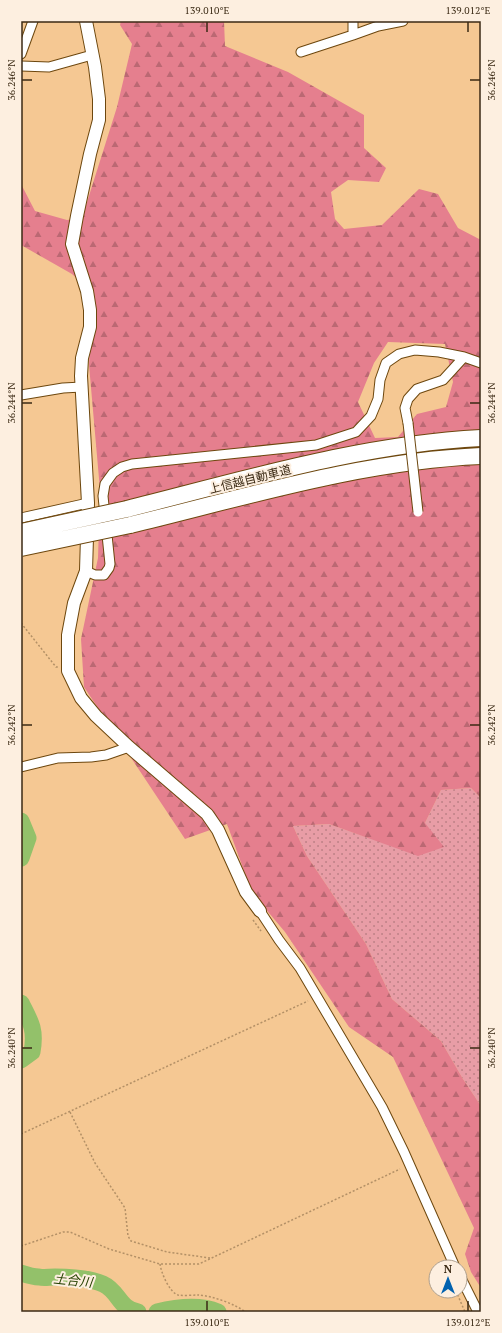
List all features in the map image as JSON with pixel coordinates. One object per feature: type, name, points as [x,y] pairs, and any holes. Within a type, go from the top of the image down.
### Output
[{"type":"highway","name":"上信越自動車道","points":[[21,532],[127,509],[340,458],[428,443],[481,438]]},
{"type":"highway","name":"上信越自動車道","points":[[21,548],[130,525],[343,474],[432,460],[481,456]]},
{"type":"street","points":[[21,54],[33,21]]},
{"type":"street","points":[[86,21],[99,100],[99,120],[86,170],[72,244],[87,291],[90,310],[90,327],[82,358],[88,503],[86,571],[74,604],[68,635],[68,671],[81,698],[96,716],[129,747],[207,814],[218,830],[256,915],[279,940],[300,968],[382,1107],[404,1152],[451,1259]]},
{"type":"street","points":[[353,21],[353,36]]},
{"type":"street","points":[[301,52],[353,36],[378,26],[403,21]]},
{"type":"street","points":[[21,66],[49,67],[92,55]]},
{"type":"street","points":[[86,571],[96,575],[104,575],[109,568],[109,551],[102,496],[105,484],[113,472],[122,467],[132,464],[316,445],[338,439],[356,432],[371,416],[378,399],[380,380],[386,363],[399,354],[415,350],[439,352],[464,357],[481,364]]},
{"type":"street","points":[[418,512],[406,408],[408,398],[417,389],[443,380],[464,357]]},
{"type":"street","points":[[21,395],[62,388],[82,387]]},
{"type":"street","points":[[21,518],[88,503]]},
{"type":"street","points":[[21,767],[58,758],[106,755],[129,747]]},
{"type":"street","points":[[468,1292],[478,1312]]},
{"type":"path","points":[[21,623],[56,667],[68,671]]},
{"type":"path","points":[[256,915],[261,932]]},
{"type":"path","points":[[21,1134],[308,1001]]},
{"type":"path","points":[[70,1112],[96,1163],[125,1208],[128,1236],[131,1241],[167,1252],[210,1258]]},
{"type":"path","points":[[21,1246],[63,1232],[70,1232],[110,1249],[160,1264],[199,1264],[400,1168]]},
{"type":"path","points":[[160,1264],[161,1272],[172,1291],[178,1295],[202,1295],[226,1302],[246,1312]]},
{"type":"path","points":[[459,1299],[465,1312]]},
{"type":"shaded area","points":[[471,788],[481,798],[481,1106],[441,1041],[392,999],[366,944],[307,856],[293,826],[329,824],[369,838],[425,823],[441,790]]},
{"type":"green space","points":[[121,21],[224,21],[225,46],[288,72],[364,115],[364,148],[386,168],[379,182],[348,180],[331,192],[335,219],[344,229],[382,225],[419,189],[438,194],[458,228],[481,240],[481,798],[471,788],[441,790],[425,823],[444,847],[418,856],[329,824],[293,826],[307,856],[366,944],[392,999],[441,1041],[481,1106],[481,1288],[471,1272],[468,1259],[465,1254],[474,1228],[393,1057],[349,1027],[285,932],[252,893],[227,824],[185,839],[84,687],[81,639],[98,558],[100,490],[89,365],[93,293],[72,274],[21,245],[21,184],[35,211],[67,220],[82,218],[117,107],[132,44],[120,25]],"holes":[[[388,342],[445,344],[453,382],[446,407],[417,414],[398,437],[375,438],[358,402],[374,363]]]},
{"type":"waterway","name":"土合川","points":[[21,821],[28,838],[21,858]]},
{"type":"waterway","name":"土合川","points":[[21,1003],[30,1021],[33,1032],[32,1052],[21,1060]]},
{"type":"waterway","name":"土合川","points":[[21,1273],[34,1277],[86,1279],[98,1282],[113,1291],[123,1304],[138,1312]]},
{"type":"waterway","name":"土合川","points":[[157,1312],[188,1307],[211,1309],[218,1312]]}]
